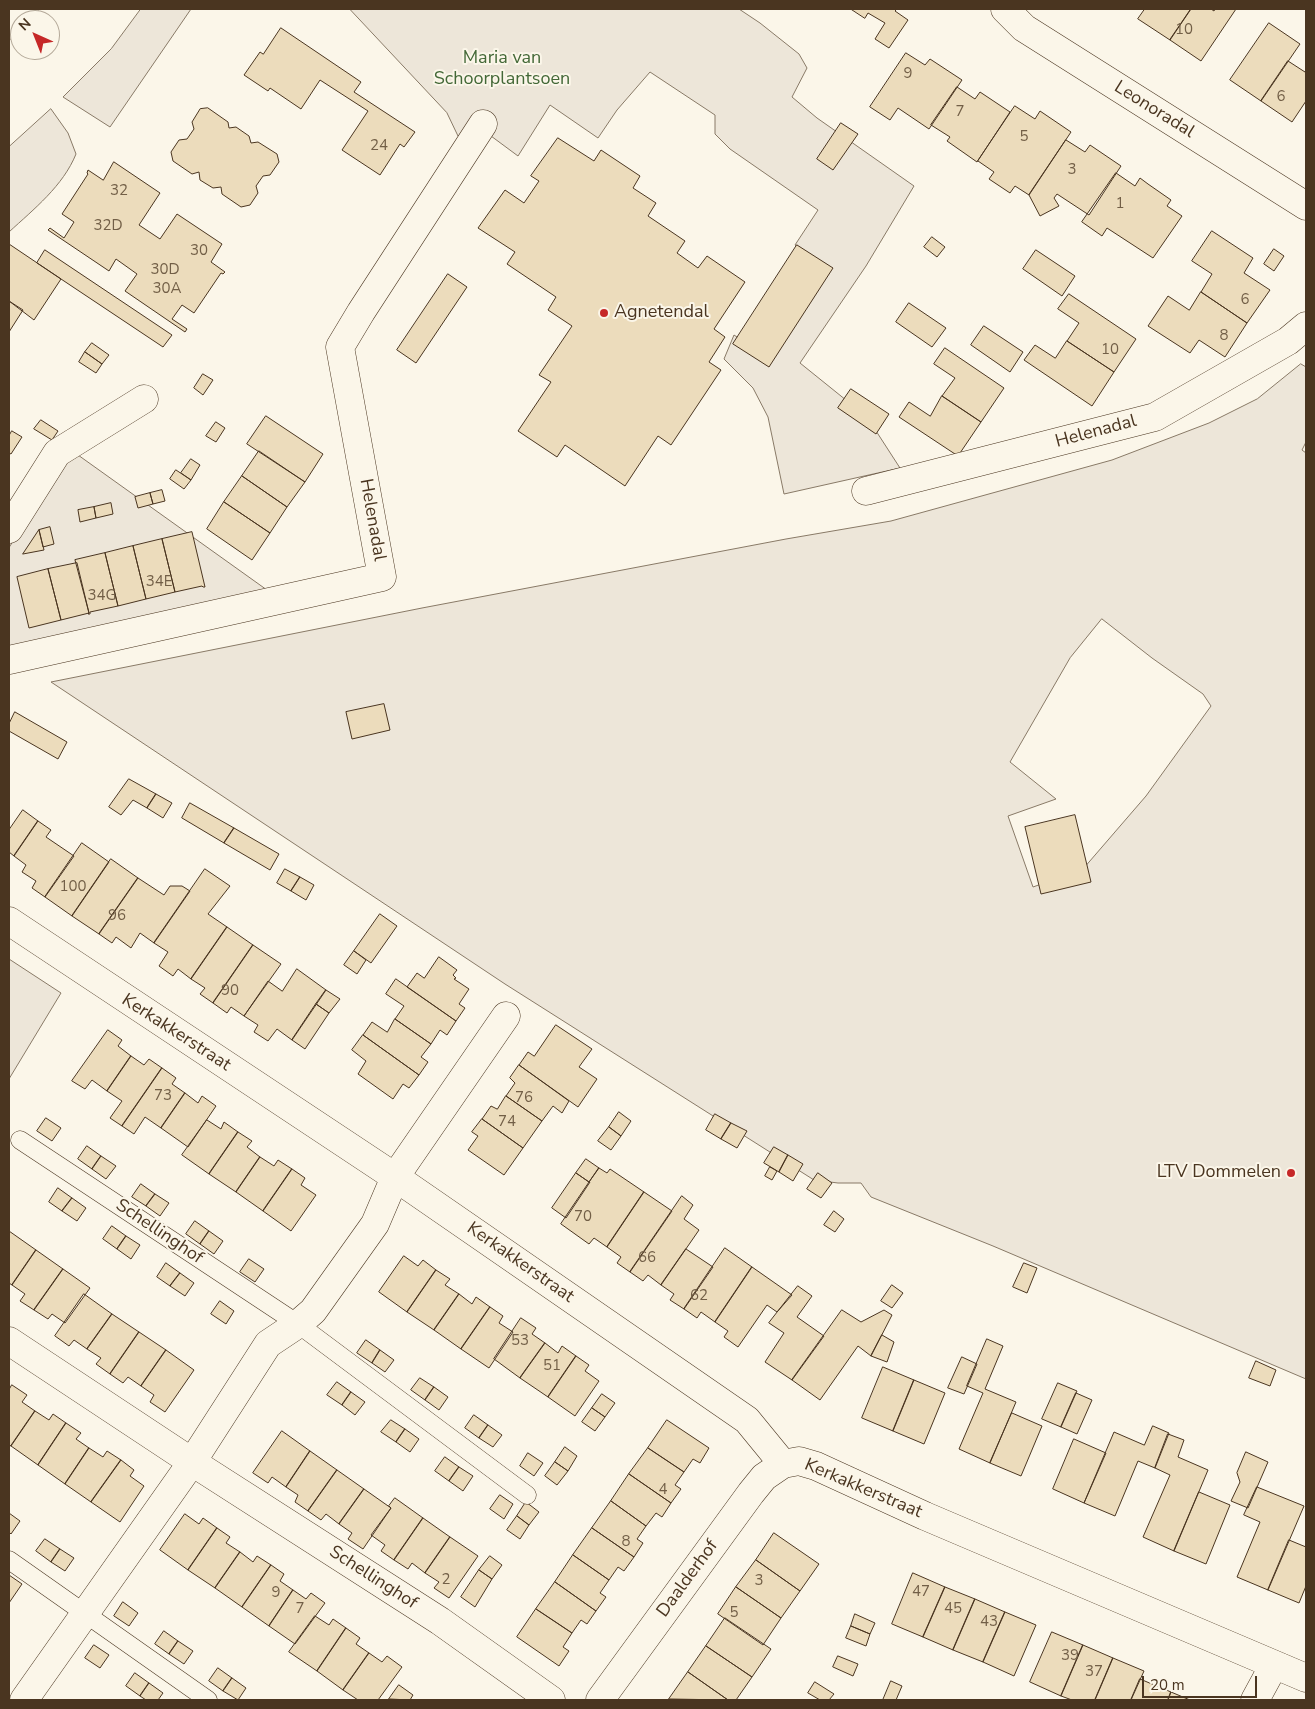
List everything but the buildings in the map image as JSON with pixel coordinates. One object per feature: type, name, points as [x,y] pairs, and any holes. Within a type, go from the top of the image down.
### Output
[{"type":"street","points":[[9,25],[24,9]]},
{"type":"street","name":"Leonoradal","points":[[1005,9],[1024,28],[1306,206]]},
{"type":"street","name":"Helenadal","points":[[9,660],[382,577],[340,347],[483,124]]},
{"type":"street","name":"Helenadal","points":[[866,492],[1155,417],[1288,342],[1306,326]]},
{"type":"street","points":[[9,529],[58,453],[144,399]]},
{"type":"street","name":"Kerkakkerstraat","points":[[9,921],[395,1177],[747,1420],[783,1464],[799,1461],[816,1466],[934,1520],[1306,1678]]},
{"type":"street","points":[[24,1700],[192,1462],[268,1344],[298,1324],[313,1311],[375,1224],[395,1177],[506,1016]]},
{"type":"street","name":"Schellinghof","points":[[9,1341],[192,1462],[440,1621],[551,1700]]},
{"type":"street","name":"Daalderhof","points":[[600,1700],[751,1493],[764,1477],[783,1464]]},
{"type":"street","points":[[1255,1700],[1274,1665]]},
{"type":"lane","name":"Schellinghof","points":[[20,1140],[298,1324],[527,1495]]},
{"type":"lane","points":[[9,1560],[84,1615],[208,1700]]},
{"type":"green space","points":[[141,9],[191,9],[110,127],[63,97],[111,49]]},
{"type":"green space","name":"Maria van Schoorplantsoen","points":[[350,9],[739,9],[799,54],[807,68],[792,97],[817,118],[914,186],[866,266],[800,363],[867,417],[900,468],[784,494],[768,417],[753,388],[724,359],[734,335],[770,359],[830,269],[795,245],[818,210],[730,149],[715,134],[715,115],[650,72],[617,110],[598,138],[550,105],[518,156],[491,136],[479,151],[458,136],[447,113]]},
{"type":"green space","points":[[51,109],[68,133],[76,154],[56,187],[9,232],[9,147]]},
{"type":"green space","points":[[1301,364],[1306,367],[1306,442],[1302,450],[1306,453],[1306,1379],[993,1246],[871,1197],[861,1183],[814,1180],[505,984],[51,682],[422,608],[891,521],[1112,460],[1209,423],[1257,399]],"holes":[[[1102,619],[1152,658],[1203,694],[1211,706],[1146,796],[1083,869],[1033,887],[1008,816],[1056,799],[1010,762],[1070,658]]]},
{"type":"green space","points":[[71,450],[267,590],[9,647],[9,548]]},
{"type":"green space","points":[[9,959],[61,993],[9,1079]]},
{"type":"place","name":"Agnetendal","points":[[604,313]]},
{"type":"place","name":"LTV Dommelen","points":[[1291,1173]]}]
